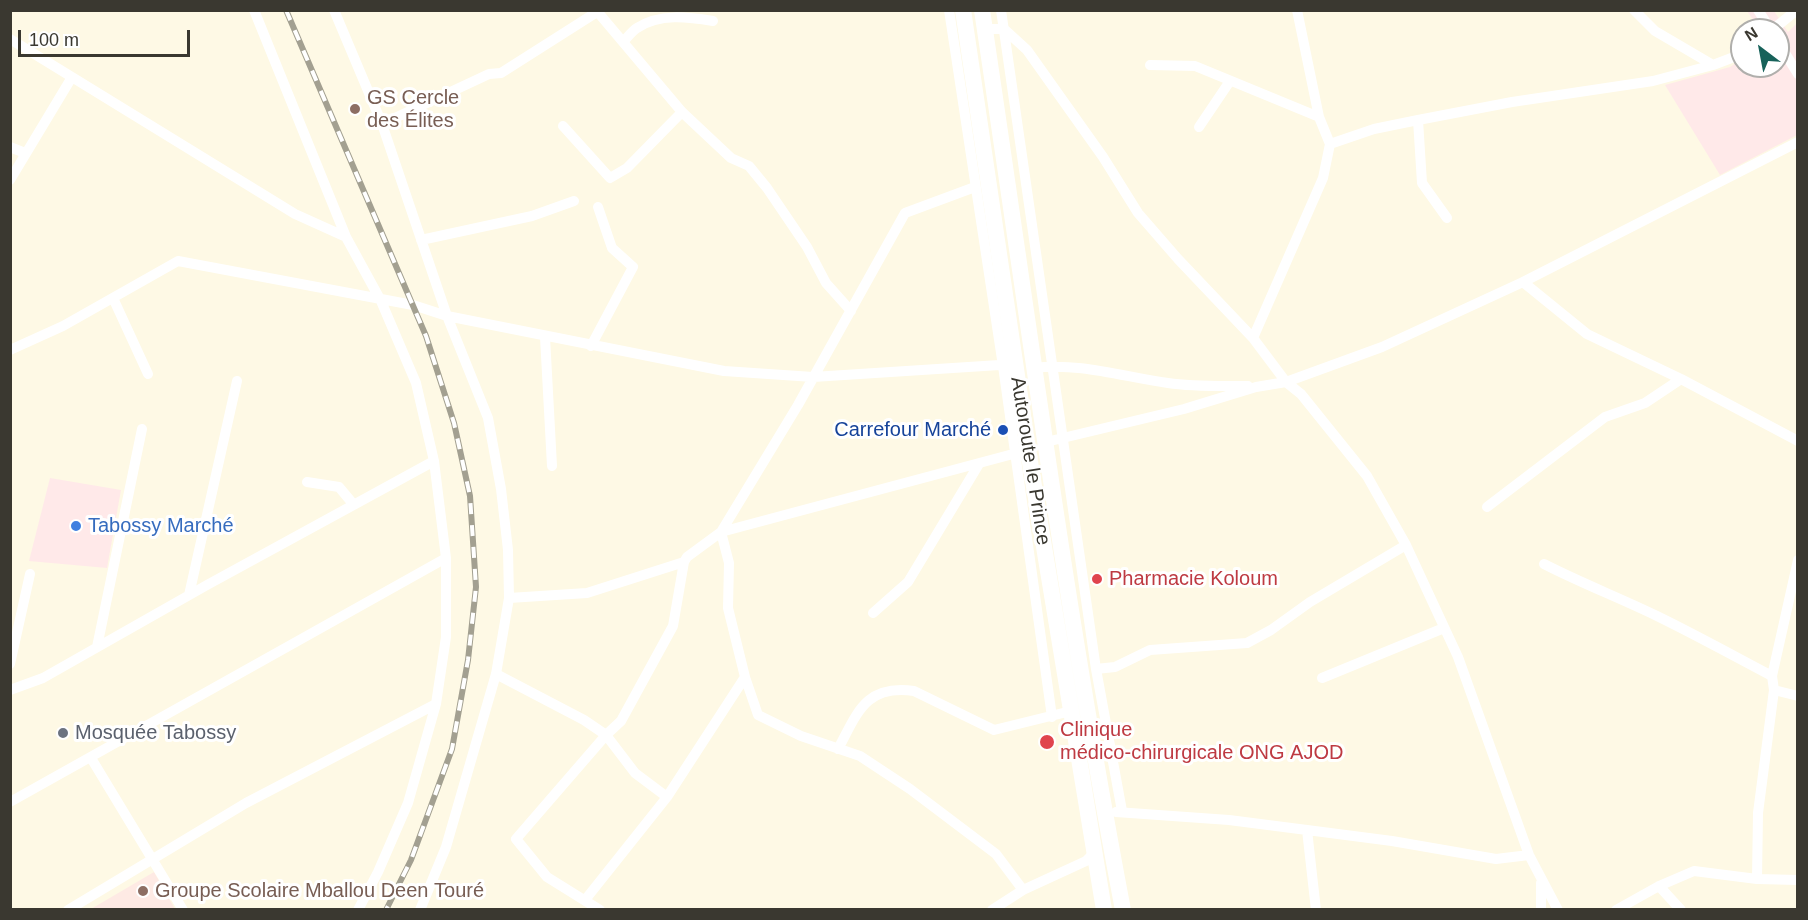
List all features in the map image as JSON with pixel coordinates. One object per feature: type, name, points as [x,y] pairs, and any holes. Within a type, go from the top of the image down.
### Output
[{"type":"main road","name":"Autoroute le Prince","points":[[963,10],[1021,453],[1071,711],[1104,909]]},
{"type":"main road","name":"Autoroute le Prince","points":[[982,10],[1042,367],[1046,442],[1104,812],[1123,909]]},
{"type":"street","points":[[254,10],[346,237],[381,301],[416,383],[434,461],[446,558],[446,637],[436,704],[408,803],[378,872],[358,909]]},
{"type":"street","points":[[334,10],[382,124],[447,316],[488,418],[501,489],[508,550],[508,598],[496,674],[446,847],[420,909]]},
{"type":"street","points":[[10,350],[63,326],[178,261],[381,301],[413,305],[447,316],[545,337],[724,371],[813,377],[1009,365],[975,187],[949,10]]},
{"type":"street","points":[[1001,10],[1042,367],[1064,439],[1096,669],[1122,811]]},
{"type":"street","points":[[1252,338],[1323,178],[1330,144],[1319,117],[1297,10]]},
{"type":"street","points":[[1634,10],[1655,31],[1713,65]]},
{"type":"street","points":[[382,124],[489,74],[501,73],[596,11],[682,112],[731,158],[749,166],[767,188],[807,247],[826,283],[851,311]]},
{"type":"street","points":[[623,42],[637,28],[673,17],[713,21]]},
{"type":"street","points":[[985,29],[1004,28],[1027,50],[1138,213],[1252,338],[1286,382],[1301,394],[1367,476],[1406,545],[1462,668],[1529,855],[1558,909]]},
{"type":"street","points":[[10,39],[295,214],[346,237]]},
{"type":"street","points":[[1330,144],[1374,129],[1418,120],[1512,102],[1653,81],[1730,59]]},
{"type":"street","points":[[1150,65],[1195,66],[1319,117]]},
{"type":"street","points":[[10,180],[72,77]]},
{"type":"street","points":[[1199,127],[1230,81]]},
{"type":"street","points":[[563,126],[610,178],[627,168],[682,112]]},
{"type":"street","points":[[1418,120],[1422,183],[1447,218]]},
{"type":"street","points":[[1046,442],[1184,409],[1256,387],[1286,382],[1382,347],[1523,282],[1797,142]]},
{"type":"street","points":[[10,147],[25,153]]},
{"type":"street","points":[[975,187],[905,213],[813,377],[721,532],[729,563],[728,608],[745,677],[758,715],[801,736],[860,756],[910,789],[996,854],[1023,890]]},
{"type":"street","points":[[421,240],[532,216],[574,201]]},
{"type":"street","points":[[591,346],[633,267],[612,248],[598,207]]},
{"type":"street","points":[[1523,282],[1587,334],[1681,379],[1797,441]]},
{"type":"street","points":[[113,298],[148,374]]},
{"type":"street","points":[[545,337],[552,466]]},
{"type":"street","points":[[1042,367],[1086,369],[1171,384],[1256,387]]},
{"type":"street","points":[[1487,507],[1605,417],[1645,403],[1681,379]]},
{"type":"street","points":[[189,595],[237,381]]},
{"type":"street","points":[[97,647],[142,429]]},
{"type":"street","points":[[600,909],[547,878],[516,839],[606,735],[621,721],[673,626],[684,562],[687,557],[721,532],[1021,453],[1052,717]]},
{"type":"street","points":[[10,690],[43,678],[434,461]]},
{"type":"street","points":[[873,613],[908,582],[979,464]]},
{"type":"street","points":[[307,482],[339,487],[354,505]]},
{"type":"street","points":[[1096,669],[1115,667],[1149,650],[1247,643],[1310,602],[1406,545]]},
{"type":"street","points":[[10,802],[446,558]]},
{"type":"street","points":[[1757,879],[1758,813],[1773,690],[1772,676],[1797,560]]},
{"type":"street","points":[[508,598],[587,593],[684,562]]},
{"type":"street","points":[[1544,564],[1660,618],[1772,676]]},
{"type":"street","points":[[10,664],[30,574]]},
{"type":"street","points":[[1322,678],[1444,628]]},
{"type":"street","points":[[496,674],[584,720],[606,735],[635,773],[667,797]]},
{"type":"street","points":[[585,900],[667,797],[745,677]]},
{"type":"street","points":[[838,749],[863,704],[876,695],[901,689],[914,691],[994,730],[1071,711]]},
{"type":"street","points":[[1773,690],[1797,696]]},
{"type":"street","points":[[68,909],[246,803],[436,704]]},
{"type":"street","points":[[91,758],[183,909]]},
{"type":"street","points":[[1104,812],[1122,811],[1228,820],[1392,841],[1496,859],[1529,855]]},
{"type":"street","points":[[1307,830],[1316,909]]},
{"type":"street","points":[[992,909],[1023,890],[1086,861],[1094,853]]},
{"type":"street","points":[[1616,909],[1659,886],[1694,871],[1757,879],[1797,880]]},
{"type":"street","points":[[1540,909],[1542,881]]},
{"type":"street","points":[[1659,886],[1681,909]]},
{"type":"shaded area","points":[[1747,11],[1774,11],[1779,18],[1752,18]]},
{"type":"shaded area","points":[[1797,23],[1797,135],[1720,175],[1665,85],[1730,67],[1730,78],[1790,78],[1790,30]]},
{"type":"shaded area","name":"Tabossy Marché","points":[[50,478],[121,490],[107,568],[29,561]]},
{"type":"shaded area","name":"Groupe Scolaire Mballou Deen Touré","points":[[154,872],[175,909],[91,909]]},
{"type":"railway","points":[[286,10],[426,336],[454,423],[470,496],[476,587],[468,660],[452,749],[411,860],[386,910]]},
{"type":"place","name":"GS Cercle des Élites","points":[[355,109]]},
{"type":"place","name":"Carrefour Marché","points":[[1003,430]]},
{"type":"place","name":"Tabossy Marché","points":[[76,526]]},
{"type":"place","name":"Pharmacie Koloum","points":[[1097,579]]},
{"type":"place","name":"Mosquée Tabossy","points":[[63,733]]},
{"type":"place","name":"Clinique médico-chirurgicale ONG AJOD","points":[[1047,742]]},
{"type":"place","name":"Groupe Scolaire Mballou Deen Touré","points":[[143,891]]}]
